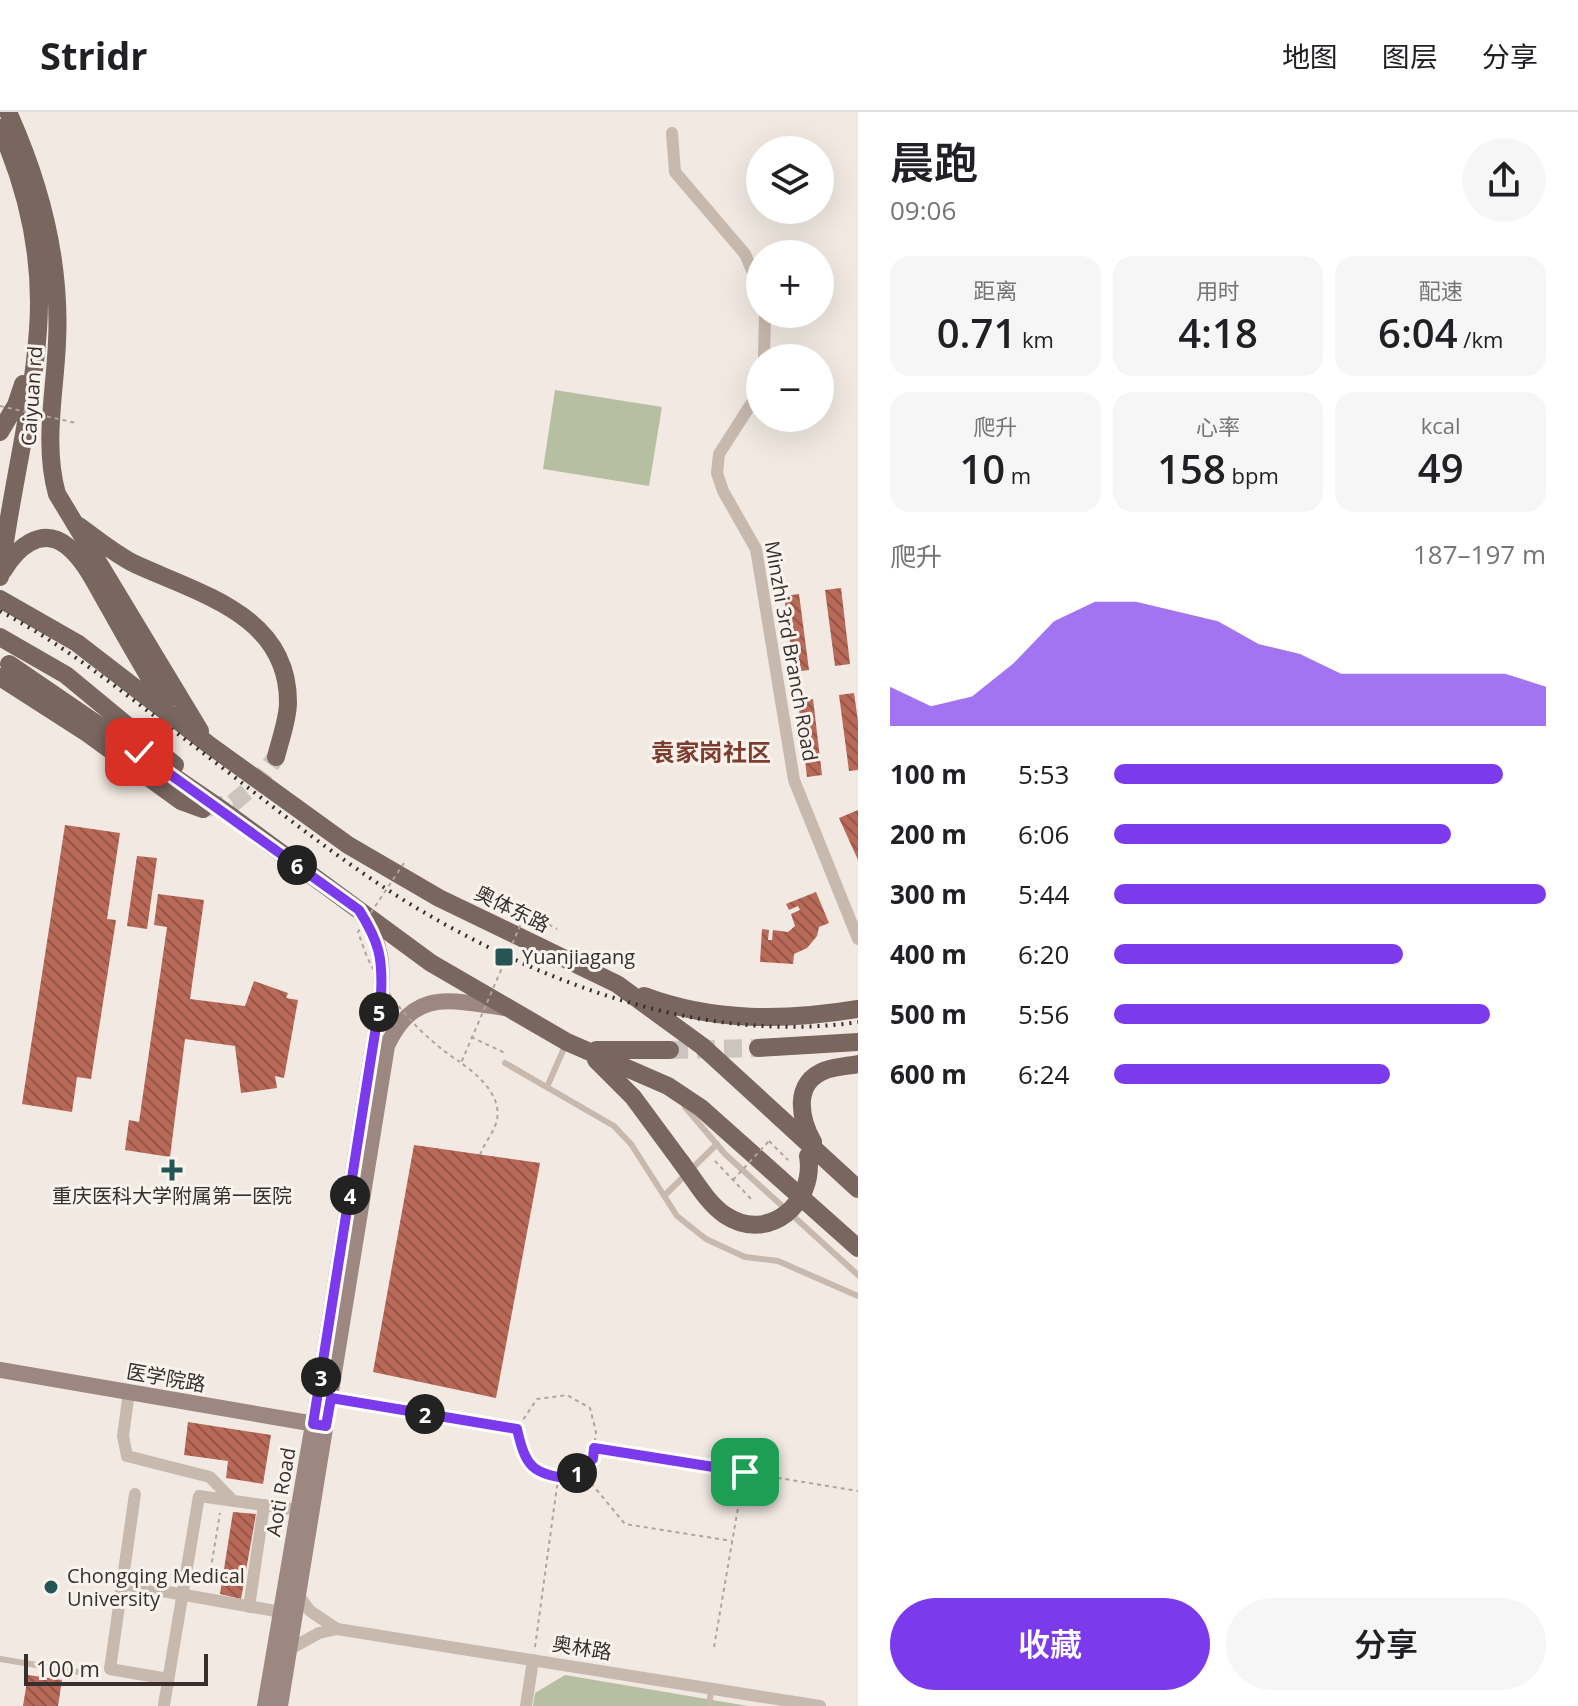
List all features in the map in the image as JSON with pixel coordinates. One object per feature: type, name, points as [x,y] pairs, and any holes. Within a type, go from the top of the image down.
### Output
[{"type":"main road","name":"Caiyuan rd","points":[[8,112],[34,173],[56,278],[58,342],[49,452],[57,494],[208,744]]},
{"type":"main road","name":"Caiyuan rd","points":[[0,128],[20,181],[39,279],[36,348],[0,577]]},
{"type":"main road","points":[[0,432],[16,405],[36,348]]},
{"type":"main road","points":[[71,520],[132,563],[238,611],[261,631],[282,664],[288,704],[276,757]]},
{"type":"main road","points":[[0,577],[12,555],[32,540],[57,540],[67,546],[87,570],[170,713]]},
{"type":"main road","name":"奥体东路","points":[[0,599],[77,643],[208,744],[348,845],[439,898],[617,984],[702,1046],[796,1132],[814,1156]]},
{"type":"main road","points":[[0,637],[66,675],[165,755],[224,811]]},
{"type":"main road","points":[[4,670],[224,811],[431,963],[567,1042],[668,1086],[701,1108],[858,1248]]},
{"type":"main road","points":[[4,670],[181,801],[203,809]]},
{"type":"main road","name":"Aoti Road","points":[[280,1706],[299,1596],[381,995],[383,966],[380,947],[359,910]]},
{"type":"main road","points":[[617,984],[669,1005],[736,1016],[810,1016],[858,1009]]},
{"type":"main road","name":"Aoti Road","points":[[265,1706],[298,1510],[320,1425],[331,1398],[387,1046],[405,1016],[431,1001],[446,1000],[505,1008]]},
{"type":"main road","points":[[758,1048],[858,1042]]},
{"type":"main road","points":[[585,1050],[670,1050]]},
{"type":"main road","points":[[585,1050],[633,1097],[714,1206],[737,1221],[757,1224],[783,1217],[803,1195],[814,1156],[801,1116],[803,1092],[815,1075],[858,1064]]},
{"type":"main road","points":[[814,1156],[858,1189]]},
{"type":"main road","name":"医学院路","points":[[0,1370],[320,1425]]},
{"type":"street","points":[[672,133],[675,172],[746,256]]},
{"type":"street","name":"Minzhi 3rd Branch Road","points":[[746,413],[719,454],[717,473],[723,491],[756,549],[794,780],[858,939]]},
{"type":"street","points":[[129,1392],[123,1436],[127,1456],[210,1477],[228,1500]]},
{"type":"street","points":[[135,1494],[110,1669],[168,1679]]},
{"type":"street","points":[[164,1705],[199,1496],[298,1510]]},
{"type":"street","points":[[249,1607],[264,1505]]},
{"type":"street","points":[[123,1584],[281,1612]]},
{"type":"street","name":"奥林路","points":[[299,1596],[310,1611],[337,1629],[820,1706]]},
{"type":"street","points":[[290,1649],[319,1633],[337,1629]]},
{"type":"street","points":[[526,1706],[533,1660]]},
{"type":"lane","points":[[547,1087],[567,1042]]},
{"type":"lane","points":[[505,1063],[614,1126],[631,1144],[677,1216],[706,1239],[745,1257],[778,1261],[858,1296]]},
{"type":"lane","points":[[668,1086],[717,1144],[858,1275]]},
{"type":"lane","points":[[664,1196],[717,1144]]},
{"type":"lane","points":[[0,1659],[79,1672]]},
{"type":"lane","points":[[709,1706],[711,1689]]},
{"type":"path","points":[[0,406],[76,423]]},
{"type":"path","points":[[404,863],[358,932],[371,966],[420,1030],[441,1050],[474,1072],[489,1089],[497,1105],[496,1125],[480,1155]]},
{"type":"path","points":[[497,904],[526,912],[557,929]]},
{"type":"path","points":[[461,1063],[526,912]]},
{"type":"path","points":[[471,1037],[514,1057]]},
{"type":"path","points":[[733,1180],[769,1141],[788,1160]]},
{"type":"path","points":[[715,1161],[752,1200]]},
{"type":"path","points":[[567,1395],[590,1408],[596,1432],[594,1448],[593,1459],[570,1479],[541,1474],[523,1454],[517,1429],[537,1399],[567,1395]]},
{"type":"path","points":[[331,1398],[517,1429]]},
{"type":"path","points":[[594,1448],[858,1491]]},
{"type":"path","points":[[580,1471],[625,1524],[732,1541]]},
{"type":"path","points":[[714,1647],[745,1472]]},
{"type":"path","points":[[533,1660],[559,1477]]},
{"type":"path","points":[[206,1599],[228,1500]]},
{"type":"green space","points":[[555,390],[662,407],[649,486],[543,469]]},
{"type":"green space","points":[[565,1675],[748,1706],[533,1706],[535,1693]]},
{"type":"building","points":[[841,588],[850,664],[835,666],[825,590]]},
{"type":"building","points":[[799,594],[809,670],[794,672],[784,596]]},
{"type":"building","points":[[854,693],[858,721],[858,770],[849,771],[839,695]]},
{"type":"building","points":[[813,699],[822,775],[807,777],[798,701]]},
{"type":"building","points":[[858,810],[858,860],[839,818]]},
{"type":"building","points":[[65,825],[120,833],[107,919],[116,920],[91,1079],[77,1077],[72,1112],[22,1104]]},
{"type":"building","points":[[137,856],[157,858],[147,929],[127,926]]},
{"type":"building","points":[[816,892],[829,923],[819,927],[817,936],[807,948],[794,954],[793,964],[760,962],[762,929],[769,930],[768,940],[772,940],[773,930],[788,932],[795,926],[791,914],[800,910],[798,906],[789,910],[786,904]]},
{"type":"building","points":[[158,894],[204,900],[190,999],[245,1006],[254,981],[288,993],[286,998],[298,1000],[284,1078],[275,1076],[277,1088],[241,1093],[235,1046],[185,1039],[170,1157],[125,1150],[129,1120],[139,1122],[167,927],[154,925]]},
{"type":"building","points":[[414,1145],[540,1163],[496,1398],[373,1372]]},
{"type":"building","points":[[188,1422],[271,1435],[263,1484],[226,1478],[228,1461],[184,1455]]},
{"type":"building","points":[[233,1512],[256,1514],[241,1599],[220,1594]]},
{"type":"building","points":[[28,1675],[62,1680],[58,1706],[23,1706]]},
{"type":"tunnel","points":[[206,808],[233,803],[258,782],[276,757]]},
{"type":"tunnel","points":[[670,1050],[758,1048]]},
{"type":"railway","points":[[0,611],[100,675],[300,828],[382,886],[460,933],[513,959],[568,982],[683,1016],[741,1024],[800,1027],[858,1022]]},
{"type":"place","name":"Yuanjiagang","points":[[504,957]]},
{"type":"place","name":"重庆医科大学附属第一医院","points":[[172,1170]]},
{"type":"place","name":"Chongqing Medical University","points":[[51,1587]]},
{"type":"district","name":"袁家岗社区","points":[[711,753]]},
{"type":"route","points":[[139,752],[359,910],[380,947],[383,966],[381,995],[313,1424],[326,1426],[331,1398],[517,1429],[523,1454],[541,1474],[570,1479],[593,1459],[594,1448],[745,1472]]}]
